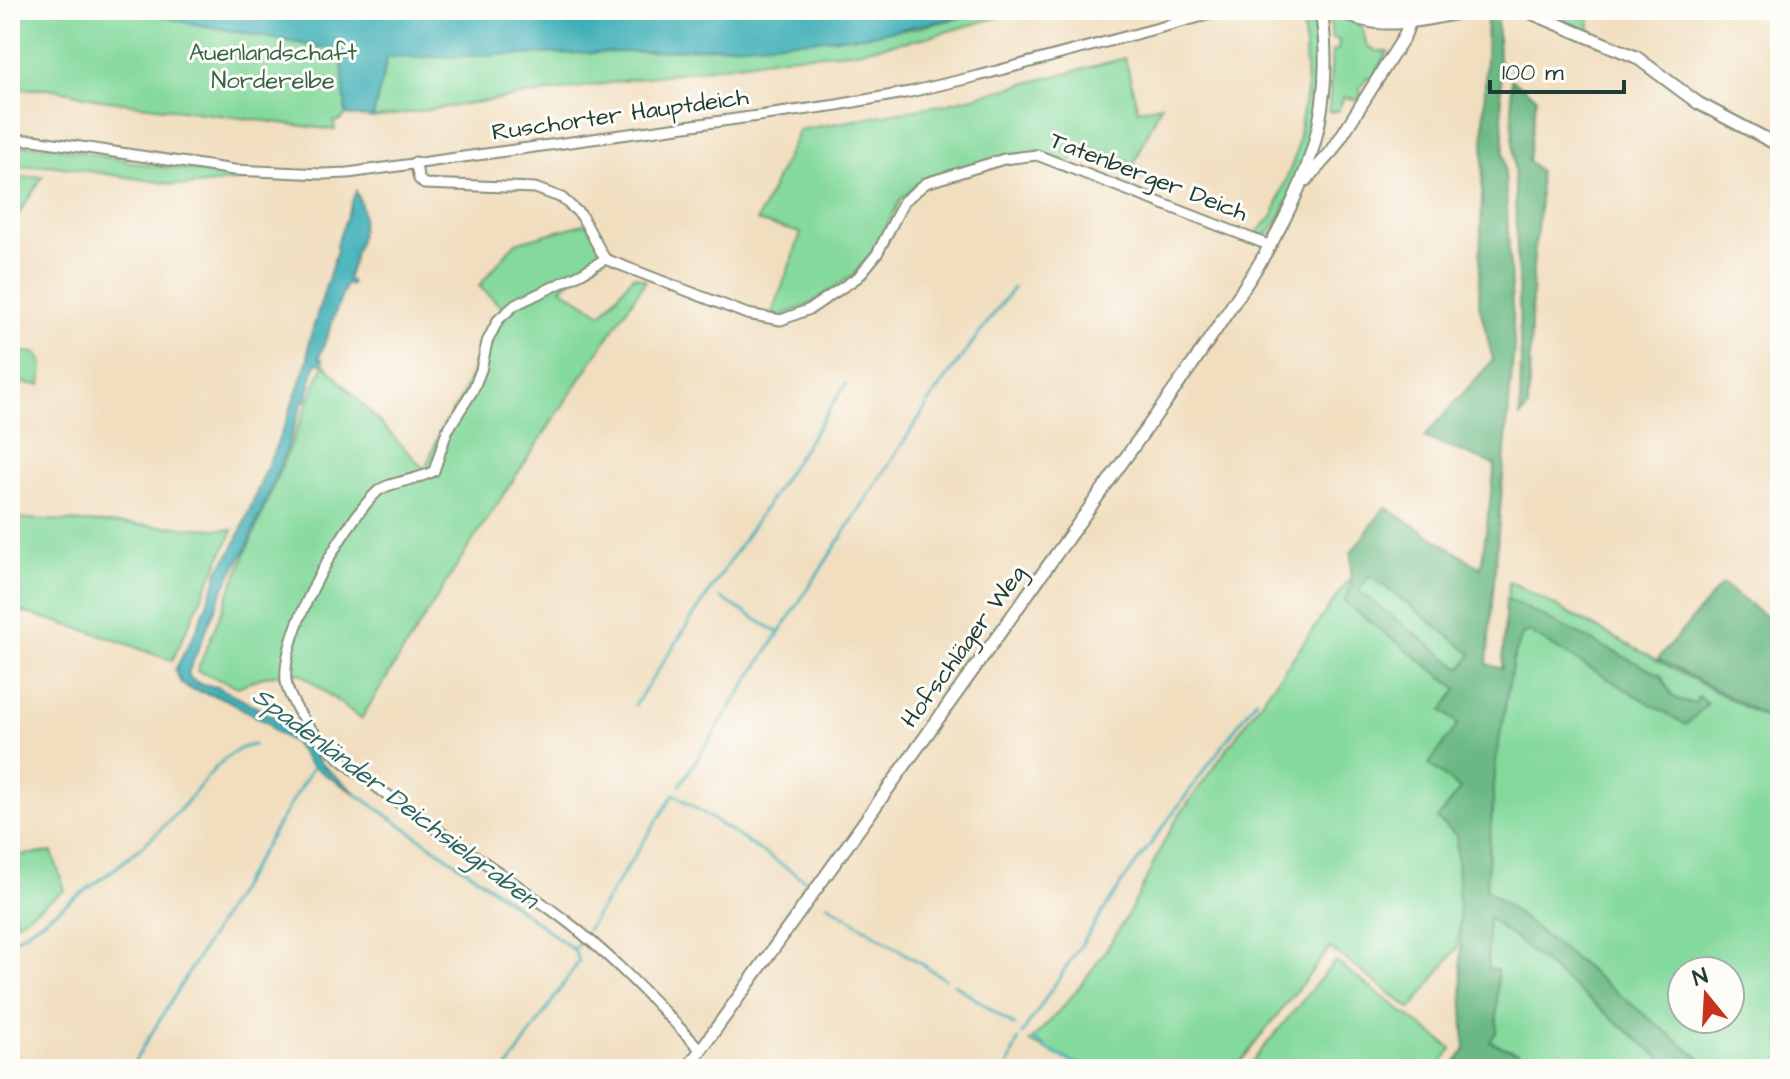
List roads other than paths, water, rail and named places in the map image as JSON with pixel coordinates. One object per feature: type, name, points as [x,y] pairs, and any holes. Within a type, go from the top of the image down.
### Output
[{"type":"street","name":"Ruschorter Hauptdeich","points":[[10,140],[34,140],[234,170],[348,173],[837,105],[910,92],[1226,10]]},
{"type":"street","points":[[1302,183],[1313,154],[1324,87],[1321,10]]},
{"type":"street","points":[[1340,10],[1368,23],[1410,21],[1473,10]]},
{"type":"street","points":[[1524,10],[1636,57],[1698,103],[1780,146]]},
{"type":"street","points":[[1302,183],[1332,151],[1404,37],[1410,21]]},
{"type":"street","name":"Tatenberger Deich","points":[[605,259],[747,314],[781,320],[810,309],[858,277],[877,254],[904,201],[926,183],[1004,159],[1037,155],[1271,246]]},
{"type":"street","points":[[415,162],[419,179],[424,184],[535,188],[562,198],[581,215],[605,259],[515,305],[498,320],[487,342],[477,380],[447,431],[434,471],[421,479],[380,489],[356,518],[322,569],[291,638],[283,668],[288,690],[310,728],[349,766],[577,929],[701,1050]]},
{"type":"street","name":"Hofschläger Weg","points":[[687,1069],[1173,391],[1271,246],[1302,183]]},
{"type":"water","points":[[140,10],[993,10],[866,36],[661,51],[387,58],[373,118],[346,115],[341,51],[184,22]]},
{"type":"water","points":[[356,191],[362,224],[347,280],[351,281],[351,285],[346,284],[319,358],[323,360],[322,364],[316,363],[306,401],[303,401],[247,547],[225,585],[188,673],[191,679],[202,685],[218,687],[273,716],[359,796],[310,765],[294,743],[269,724],[225,699],[188,688],[181,683],[175,670],[197,629],[217,572],[234,547],[286,422],[308,359],[309,341],[336,246]]},
{"type":"waterway","points":[[680,785],[936,392],[1013,288]]},
{"type":"waterway","points":[[635,705],[846,384]]},
{"type":"waterway","points":[[721,598],[779,633]]},
{"type":"waterway","points":[[1022,1034],[1122,883],[1256,700]]},
{"type":"waterway","points":[[10,943],[124,861],[166,824],[224,759],[254,745]]},
{"type":"waterway","points":[[130,1069],[314,765]]},
{"type":"waterway","name":"Spadenländer Deichsielgraben","points":[[356,794],[478,878],[574,950]]},
{"type":"waterway","points":[[587,930],[674,794],[805,880]]},
{"type":"waterway","points":[[827,904],[945,979]]},
{"type":"waterway","points":[[507,1069],[579,961],[574,950],[581,938]]},
{"type":"waterway","points":[[954,984],[1015,1026]]},
{"type":"waterway","points":[[1007,1069],[1018,1040]]},
{"type":"waterway","points":[[1035,1040],[1053,1053],[1087,1069]]},
{"type":"park label","name":"Auenlandschaft Norderelbe","points":[[273,66]]}]
